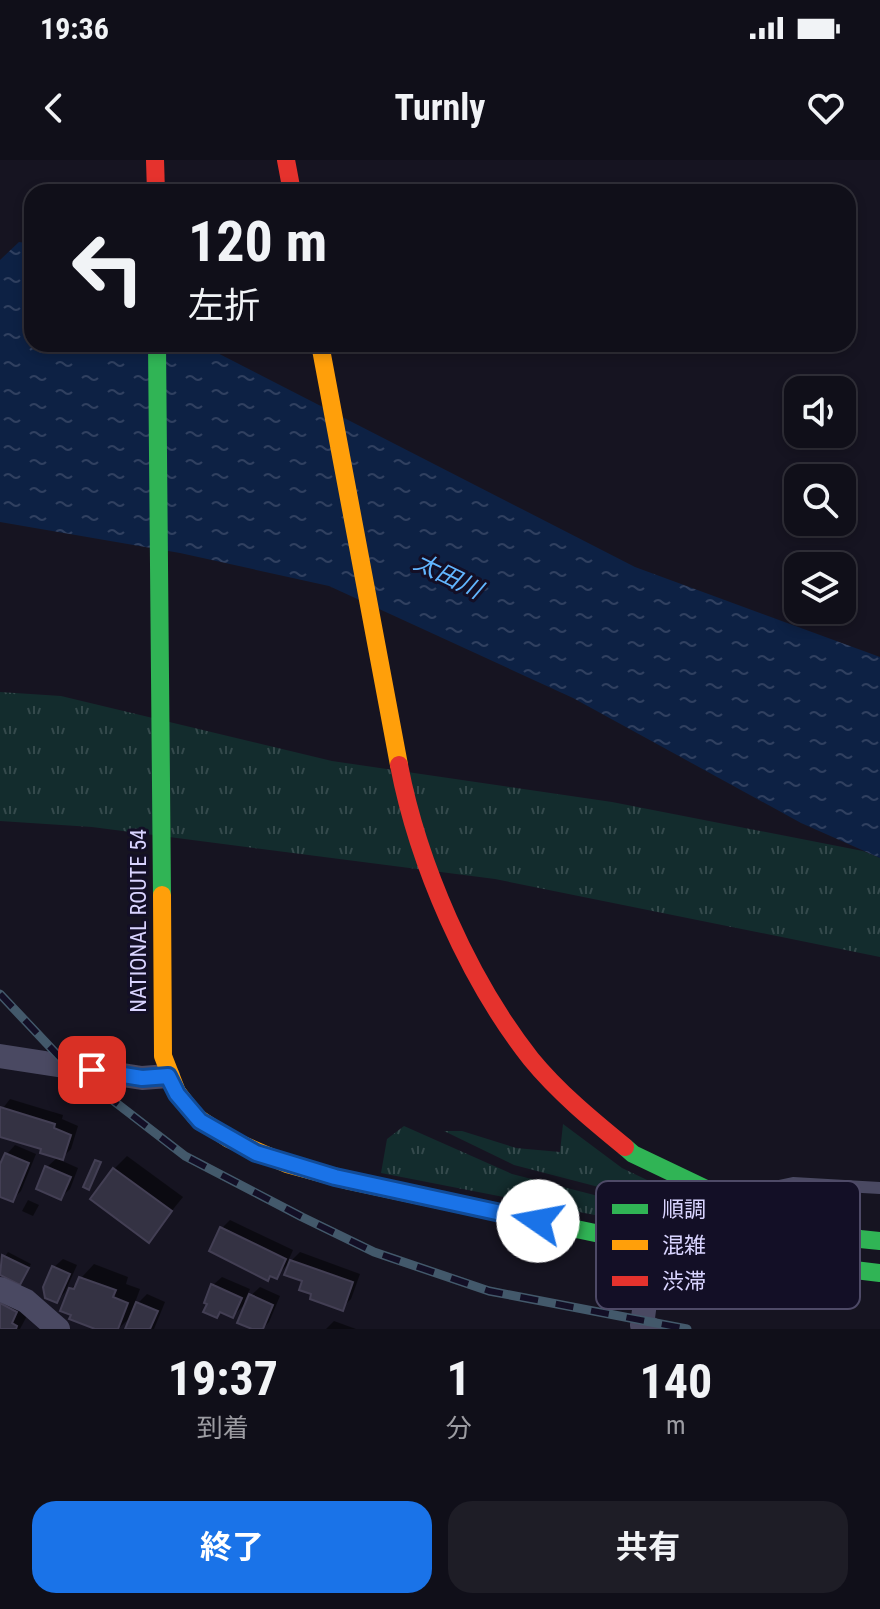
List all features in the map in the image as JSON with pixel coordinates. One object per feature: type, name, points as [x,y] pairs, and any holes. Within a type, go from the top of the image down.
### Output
[{"type":"highway","points":[[155,160],[156,184]]},
{"type":"highway","points":[[286,160],[290,184]]},
{"type":"highway","name":"NATIONAL ROUTE 54","points":[[157,352],[165,1066]]},
{"type":"highway","points":[[322,352],[401,775],[425,857],[456,937],[491,1001],[532,1060],[581,1111],[633,1154],[690,1181]]},
{"type":"highway","points":[[165,1066],[177,1094],[200,1121],[256,1153],[335,1177],[596,1233]]},
{"type":"highway","points":[[860,1239],[880,1241]]},
{"type":"highway","points":[[860,1271],[880,1273]]},
{"type":"street","points":[[0,1056],[142,1078],[165,1066]]},
{"type":"street","points":[[0,1289],[26,1301],[58,1329]]},
{"type":"street","points":[[644,1309],[642,1325],[651,1329]]},
{"type":"lane","points":[[860,1187],[880,1188]]},
{"type":"green space","points":[[0,692],[61,696],[332,761],[612,802],[863,851],[880,858],[880,957],[495,879],[92,827],[0,821]]},
{"type":"green space","points":[[563,1124],[622,1168],[649,1181],[596,1181],[596,1186],[514,1165],[444,1131],[462,1131],[516,1148],[560,1152]]},
{"type":"green space","points":[[404,1126],[512,1174],[596,1195],[596,1215],[381,1173],[387,1139]]},
{"type":"water","name":"太田川","points":[[19,242],[24,243],[24,352],[216,352],[635,567],[880,657],[880,858],[801,823],[573,698],[329,586],[180,553],[0,522],[0,260]]},
{"type":"building","points":[[0,1107],[55,1124],[54,1128],[71,1135],[63,1160],[40,1153],[41,1149],[0,1137]]},
{"type":"building","points":[[5,1153],[29,1163],[13,1202],[0,1197],[0,1164]]},
{"type":"building","points":[[95,1160],[101,1162],[89,1190],[83,1187]]},
{"type":"building","points":[[45,1166],[71,1177],[61,1200],[36,1189]]},
{"type":"building","points":[[113,1168],[172,1211],[149,1243],[90,1199]]},
{"type":"building","points":[[220,1227],[286,1259],[277,1279],[270,1276],[268,1281],[209,1251]]},
{"type":"building","points":[[2,1255],[29,1268],[20,1285],[0,1275]]},
{"type":"building","points":[[290,1260],[353,1282],[343,1311],[310,1299],[311,1294],[299,1290],[302,1281],[284,1275]]},
{"type":"building","points":[[52,1266],[70,1274],[57,1303],[45,1298],[43,1287]]},
{"type":"building","points":[[79,1277],[116,1290],[113,1297],[128,1303],[118,1329],[95,1329],[69,1319],[71,1315],[60,1311],[69,1288],[74,1289]]},
{"type":"building","points":[[211,1284],[242,1298],[233,1318],[220,1312],[217,1318],[203,1312]]},
{"type":"building","points":[[249,1294],[273,1305],[263,1329],[252,1329],[237,1323]]},
{"type":"building","points":[[136,1302],[158,1311],[150,1329],[125,1329]]},
{"type":"building","points":[[0,1303],[17,1312],[12,1323],[17,1326],[16,1329],[0,1329]]},
{"type":"railway","points":[[0,994],[67,1065],[185,1156],[302,1217],[374,1252],[489,1291],[687,1329]]},
{"type":"traffic: fast","points":[[157,352],[162,895]]},
{"type":"traffic: fast","points":[[625,1147],[633,1154],[690,1181]]},
{"type":"traffic: fast","points":[[505,1214],[596,1233]]},
{"type":"traffic: fast","points":[[860,1239],[880,1241]]},
{"type":"traffic: fast","points":[[860,1271],[880,1273]]},
{"type":"traffic: slow","points":[[322,352],[399,765]]},
{"type":"traffic: slow","points":[[162,895],[163,1056],[177,1092],[195,1116],[229,1139],[287,1164],[350,1181],[505,1214]]},
{"type":"traffic: jam","points":[[155,160],[156,184]]},
{"type":"traffic: jam","points":[[286,160],[290,184]]},
{"type":"traffic: jam","points":[[399,765],[433,880],[448,919],[486,993],[541,1071],[625,1147]]},
{"type":"route","points":[[92,1070],[142,1078],[168,1076],[177,1094],[200,1121],[256,1153],[335,1177],[538,1221]]}]
